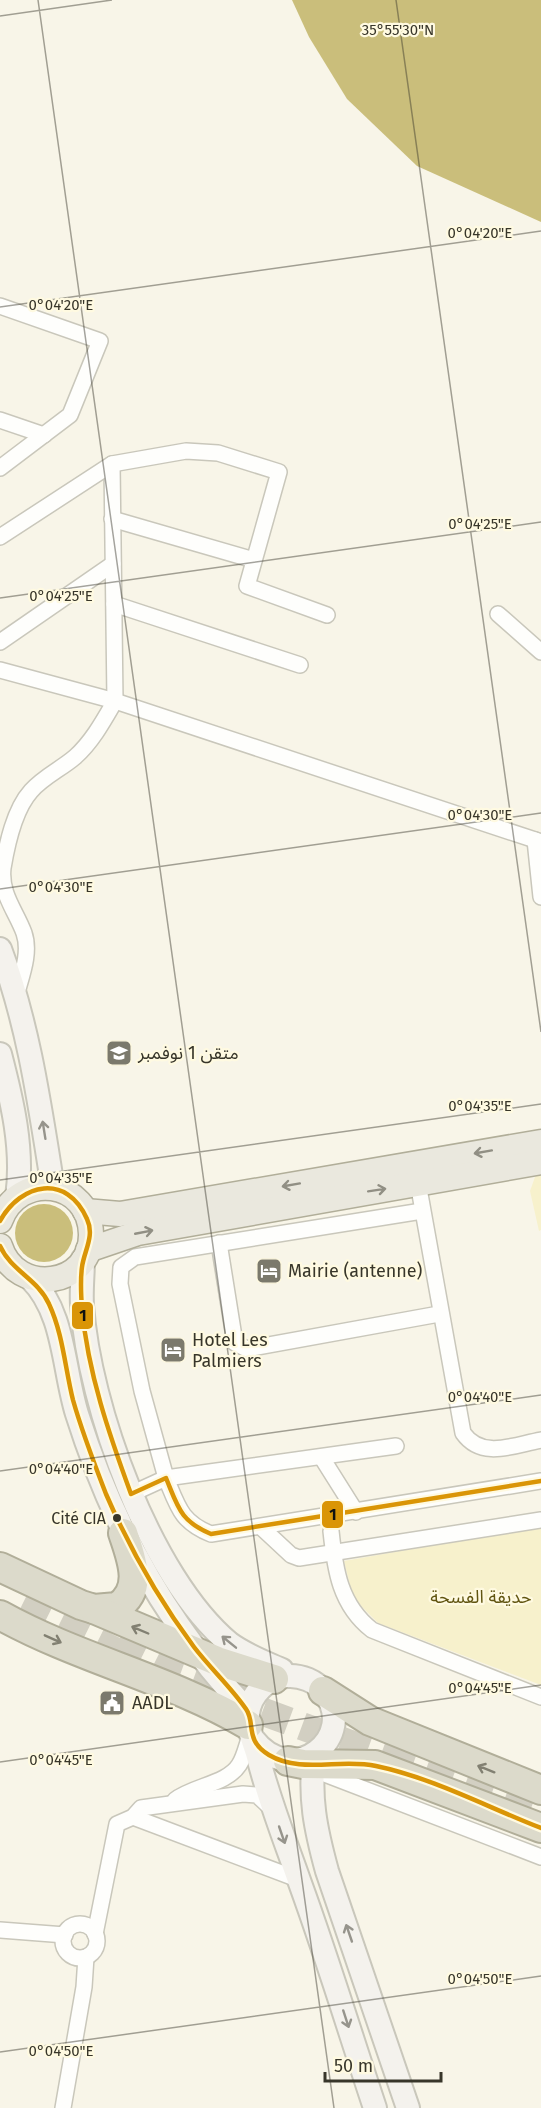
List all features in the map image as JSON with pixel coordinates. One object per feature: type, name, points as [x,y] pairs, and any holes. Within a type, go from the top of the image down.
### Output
[{"type":"highway","points":[[94,1609],[117,1607],[130,1593],[134,1573],[123,1533]]},
{"type":"highway","points":[[0,1567],[235,1668],[299,1682],[370,1720],[541,1790]]},
{"type":"highway","points":[[0,1584],[9,1609],[213,1705],[250,1727]]},
{"type":"highway","points":[[307,1762],[375,1765],[541,1828]]},
{"type":"main road","points":[[0,949],[16,997],[37,1086],[53,1188]]},
{"type":"main road","points":[[0,1054],[20,1151],[20,1174],[16,1197]]},
{"type":"main road","points":[[85,1211],[120,1214],[541,1142]]},
{"type":"main road","points":[[30,1278],[42,1280],[66,1275],[86,1254],[138,1233],[541,1162]]},
{"type":"main road","points":[[0,1221],[9,1203],[27,1190],[53,1188],[72,1196],[85,1211],[90,1223],[82,1309],[95,1383],[131,1494],[166,1562],[205,1619],[244,1653],[299,1682],[330,1703],[333,1716],[332,1730],[326,1743],[307,1762]]},
{"type":"main road","points":[[3,1258],[41,1289],[51,1308],[77,1413],[123,1533],[164,1606],[250,1727],[262,1750],[274,1758],[307,1762]]},
{"type":"main road","points":[[299,1682],[262,1686],[253,1697],[250,1727],[273,1810],[300,1880],[375,2108]]},
{"type":"main road","points":[[307,1762],[313,1814],[327,1871],[408,2108]]},
{"type":"street","points":[[0,306],[100,341],[70,415],[0,468]]},
{"type":"street","points":[[0,420],[44,435]]},
{"type":"street","points":[[0,537],[112,464],[186,451],[218,453],[279,472],[247,586],[327,615]]},
{"type":"street","points":[[16,997],[26,962],[26,946],[24,934],[9,905],[3,885],[3,869],[14,824],[31,790],[75,756],[103,722],[115,701],[112,464]]},
{"type":"street","points":[[112,519],[254,561]]},
{"type":"street","points":[[0,642],[113,564]]},
{"type":"street","points":[[114,604],[300,665]]},
{"type":"street","points":[[498,614],[541,652]]},
{"type":"street","points":[[0,670],[115,701],[538,841],[541,897]]},
{"type":"street","points":[[418,1183],[460,1423],[468,1441],[485,1450],[541,1440]]},
{"type":"street","points":[[422,1211],[135,1257],[121,1267],[120,1284],[142,1391],[166,1478],[182,1516],[195,1527],[211,1534],[262,1528],[541,1481]]},
{"type":"street","points":[[219,1243],[235,1343],[247,1349],[440,1314]]},
{"type":"street","points":[[131,1494],[166,1478],[396,1446]]},
{"type":"street","points":[[322,1458],[356,1512]]},
{"type":"street","points":[[262,1528],[291,1555],[299,1558],[541,1520]]},
{"type":"street","points":[[331,1531],[333,1553],[346,1603],[357,1618],[372,1630],[541,1697]]},
{"type":"street","points":[[172,1802],[185,1793],[233,1772],[240,1764],[250,1727]]},
{"type":"street","points":[[307,1762],[541,1857]]},
{"type":"street","points":[[63,2108],[84,1987],[86,1957],[95,1947],[95,1934],[117,1824],[133,1817],[141,1808],[172,1802],[257,1795],[273,1810]]},
{"type":"street","points":[[133,1817],[300,1880]]},
{"type":"street","points":[[86,1957],[71,1955],[66,1949],[65,1935],[70,1927],[80,1924],[89,1926],[95,1934]]},
{"type":"street","points":[[0,1930],[65,1935]]},
{"type":"green space","points":[[541,1173],[541,1230],[539,1231],[530,1191],[535,1177]]},
{"type":"green space","name":"حديقة الفسحة","points":[[541,1526],[541,1685],[378,1623],[353,1598],[344,1561]]},
{"type":"shaded area","points":[[292,0],[541,0],[541,222],[417,166],[347,99],[309,37]]},
{"type":"shaded area","points":[[38,1204],[50,1204],[65,1212],[73,1227],[73,1239],[65,1254],[50,1262],[38,1262],[23,1254],[15,1239],[15,1227],[23,1212]]},
{"type":"tunnel","points":[[22,1605],[133,1660]]},
{"type":"tunnel","points":[[118,1642],[178,1672],[244,1696]]},
{"type":"tunnel","points":[[223,1697],[405,1764]]},
{"type":"tunnel","points":[[388,1751],[541,1806]]},
{"type":"transit line","name":"1","points":[[0,1221],[20,1198],[44,1188],[56,1189],[68,1195],[78,1204],[87,1219],[90,1231],[81,1283],[82,1309],[89,1356],[107,1426],[131,1494],[166,1478],[181,1512],[193,1524],[211,1534],[541,1481]]},
{"type":"transit line","name":"1","points":[[0,1246],[11,1262],[44,1295],[54,1315],[73,1400],[84,1436],[106,1494],[125,1534],[157,1592],[181,1629],[246,1709],[253,1738],[261,1749],[281,1761],[294,1764],[363,1764],[397,1771],[439,1785],[541,1828]]},
{"type":"place","name":"متقن 1 نوفمبر","points":[[119,1053]]},
{"type":"place","name":"Mairie (antenne)","points":[[269,1271]]},
{"type":"place","name":"Hotel Les Palmiers","points":[[173,1350]]},
{"type":"place","name":"Cité CIA","points":[[117,1518]]},
{"type":"place","name":"AADL","points":[[112,1703]]}]
